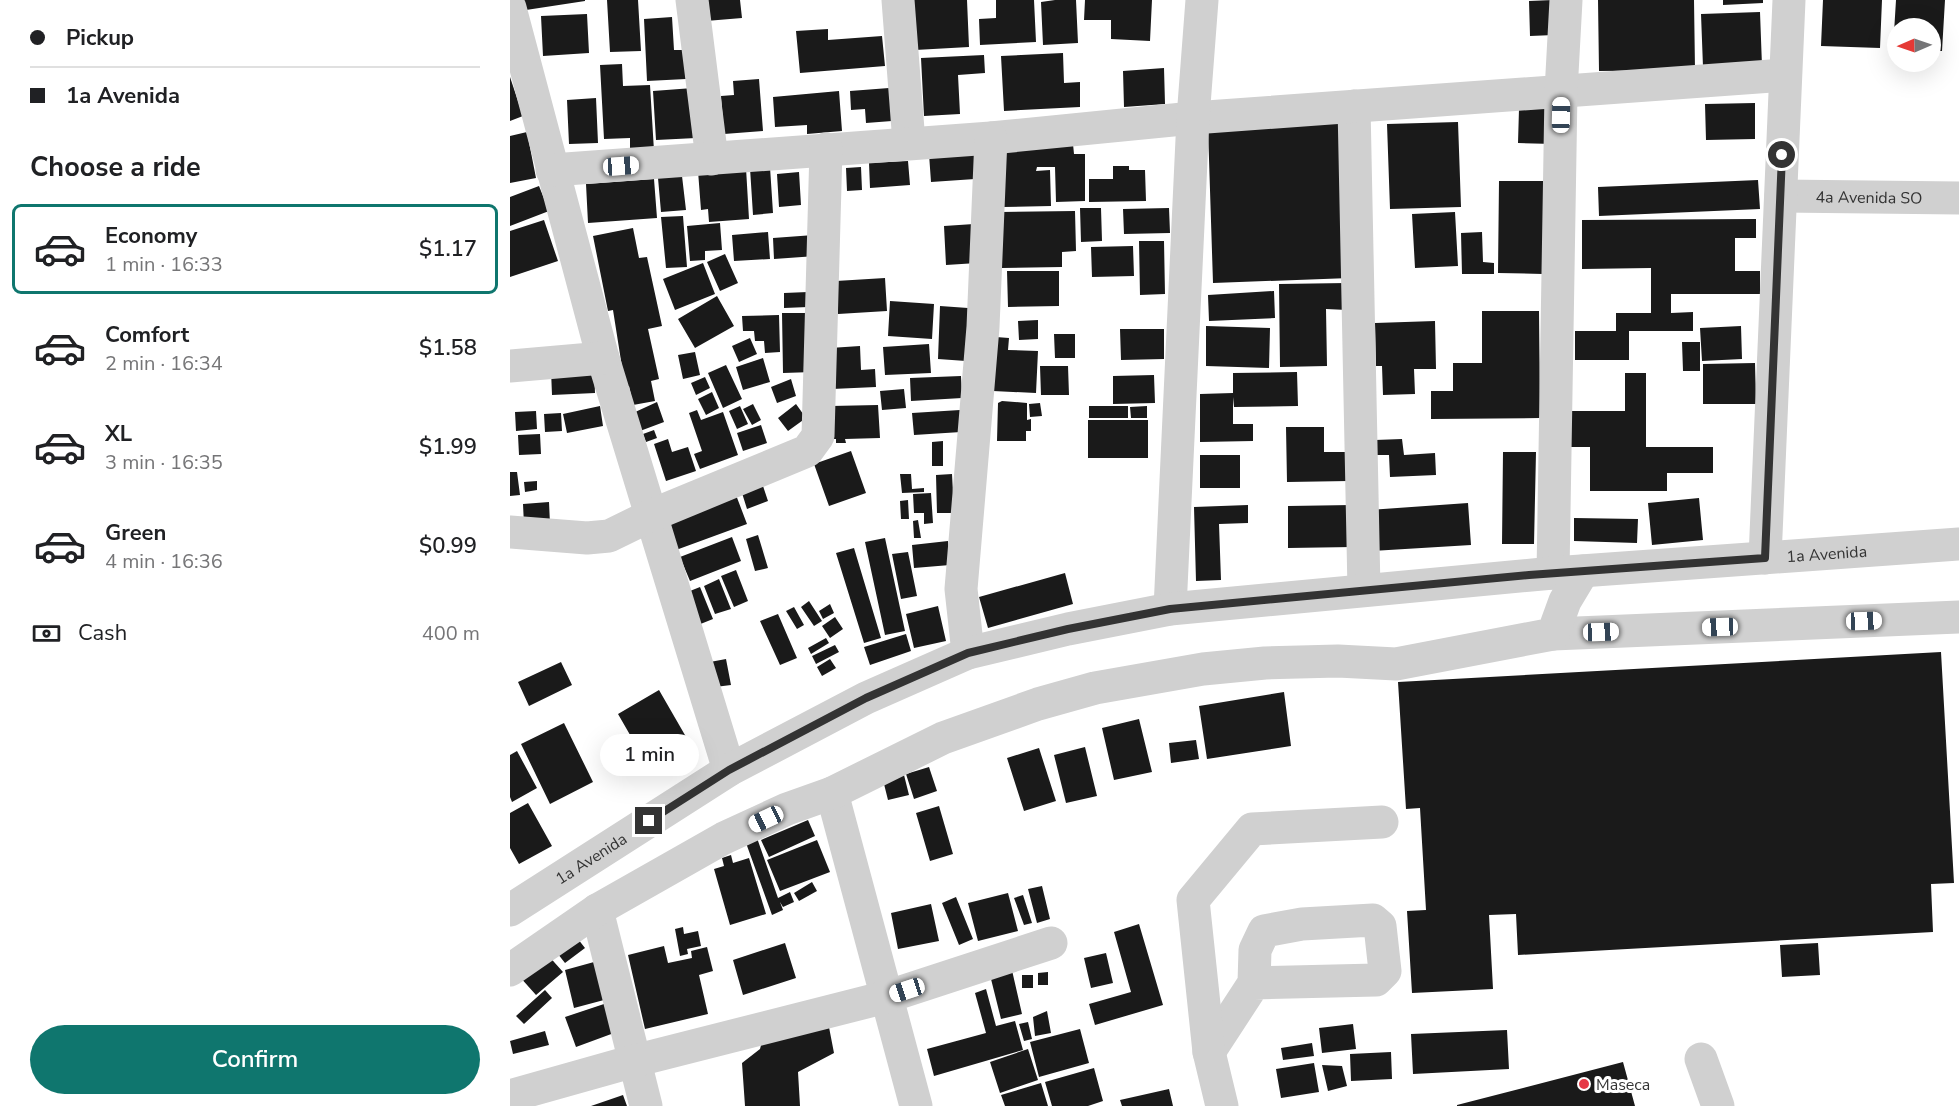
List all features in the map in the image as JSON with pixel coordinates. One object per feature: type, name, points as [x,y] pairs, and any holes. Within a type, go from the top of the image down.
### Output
[{"type":"street","points":[[692,0],[712,159]]},
{"type":"street","points":[[898,0],[909,144]]},
{"type":"street","points":[[1170,609],[1193,118],[1202,0]]},
{"type":"street","points":[[1553,634],[1565,601],[1568,572],[1562,92],[1566,0]]},
{"type":"street","points":[[1765,558],[1789,0]]},
{"type":"street","points":[[510,8],[603,358],[729,770]]},
{"type":"street","points":[[552,170],[991,138],[1193,118],[1785,75]]},
{"type":"street","points":[[1354,106],[1364,590]]},
{"type":"street","points":[[968,653],[961,589],[983,327],[991,138]]},
{"type":"street","points":[[510,532],[609,536],[652,515],[807,451],[818,436],[826,149]]},
{"type":"street","name":"4a Avenida SO","points":[[1780,196],[1959,198]]},
{"type":"street","points":[[510,366],[603,358]]},
{"type":"street","name":"1a Avenida","points":[[510,910],[729,770],[866,698],[968,653],[1068,629],[1170,609],[1568,572],[1959,544]]},
{"type":"street","points":[[510,970],[597,910],[724,838],[787,809],[832,794],[943,738],[1038,704],[1095,688],[1203,669],[1265,663],[1338,661],[1396,664],[1553,634],[1959,617]]},
{"type":"street","points":[[832,794],[916,1106]]},
{"type":"street","points":[[1222,1106],[1209,1052],[1193,900],[1252,829],[1382,822]]},
{"type":"street","points":[[597,910],[645,1106]]},
{"type":"street","points":[[510,1096],[634,1061],[886,997],[1051,943]]},
{"type":"street","points":[[1209,1052],[1254,983]]},
{"type":"street","points":[[1701,1059],[1718,1106]]},
{"type":"building","points":[[524,0],[585,0],[585,1],[526,10]]},
{"type":"building","points":[[607,0],[638,0],[641,51],[610,52]]},
{"type":"building","points":[[705,0],[740,0],[742,18],[706,21]]},
{"type":"building","points":[[912,0],[967,0],[969,47],[915,50]]},
{"type":"building","points":[[996,0],[1034,0],[1036,42],[980,45],[979,19],[996,18]]},
{"type":"building","points":[[1076,0],[1078,43],[1043,45],[1041,2]]},
{"type":"building","points":[[1085,0],[1152,0],[1150,41],[1111,39],[1111,20],[1084,20]]},
{"type":"building","points":[[1553,0],[1554,35],[1530,36],[1529,1]]},
{"type":"building","points":[[1598,0],[1694,0],[1695,70],[1599,71]]},
{"type":"building","points":[[1723,0],[1763,0],[1763,3],[1723,5]]},
{"type":"building","points":[[1823,0],[1882,0],[1880,48],[1821,46]]},
{"type":"building","points":[[1896,0],[1945,0],[1942,51],[1941,18],[1895,18]]},
{"type":"building","points":[[1760,12],[1762,66],[1703,67],[1701,14]]},
{"type":"building","points":[[587,14],[589,53],[543,56],[541,16]]},
{"type":"building","points":[[672,17],[674,50],[684,50],[686,79],[647,81],[644,19]]},
{"type":"building","points":[[828,29],[828,40],[882,36],[885,66],[800,73],[796,31]]},
{"type":"building","points":[[1063,53],[1064,83],[1080,82],[1080,107],[1004,111],[1001,56]]},
{"type":"building","points":[[984,55],[985,73],[958,75],[960,114],[924,116],[921,58]]},
{"type":"building","points":[[622,64],[623,86],[650,85],[654,151],[630,152],[630,138],[604,139],[600,65]]},
{"type":"building","points":[[1164,68],[1165,104],[1124,107],[1123,71]]},
{"type":"building","points":[[510,77],[523,116],[510,121]]},
{"type":"building","points":[[759,79],[763,131],[724,134],[721,96],[734,95],[733,81]]},
{"type":"building","points":[[693,88],[696,138],[656,140],[653,91]]},
{"type":"building","points":[[889,88],[892,121],[866,123],[865,109],[851,110],[850,91]]},
{"type":"building","points":[[839,91],[842,131],[807,134],[807,125],[775,127],[773,97]]},
{"type":"building","points":[[596,98],[598,143],[569,144],[567,100]]},
{"type":"building","points":[[1755,103],[1755,139],[1706,140],[1705,104]]},
{"type":"building","points":[[1519,109],[1555,109],[1554,144],[1518,143]]},
{"type":"building","points":[[1344,122],[1350,278],[1213,283],[1208,128]]},
{"type":"building","points":[[1458,122],[1461,207],[1390,209],[1387,124]]},
{"type":"building","points":[[527,132],[536,178],[510,183],[510,136]]},
{"type":"building","points":[[1073,144],[1074,154],[1085,154],[1085,201],[1056,202],[1055,167],[1037,167],[1036,171],[1050,170],[1051,206],[1003,207],[1002,145]]},
{"type":"building","points":[[974,151],[975,179],[931,182],[929,154]]},
{"type":"building","points":[[908,161],[910,185],[870,188],[869,163]]},
{"type":"building","points":[[1113,166],[1129,166],[1129,170],[1145,170],[1146,201],[1089,202],[1089,179],[1113,179]]},
{"type":"building","points":[[770,167],[773,213],[753,215],[750,168]]},
{"type":"building","points":[[861,167],[862,190],[847,191],[846,168]]},
{"type":"building","points":[[746,168],[749,219],[709,222],[708,209],[701,210],[698,171]]},
{"type":"building","points":[[799,172],[801,205],[779,207],[777,174]]},
{"type":"building","points":[[682,176],[686,210],[661,212],[658,178]]},
{"type":"building","points":[[654,179],[657,218],[588,223],[586,184]]},
{"type":"building","points":[[1758,180],[1760,209],[1599,216],[1598,187]]},
{"type":"building","points":[[1499,181],[1544,181],[1543,274],[1498,273]]},
{"type":"building","points":[[539,186],[549,211],[510,226],[510,197]]},
{"type":"building","points":[[1080,208],[1101,208],[1102,241],[1081,242]]},
{"type":"building","points":[[1169,208],[1170,233],[1124,234],[1123,209]]},
{"type":"building","points":[[1075,211],[1076,251],[1062,252],[1062,267],[1001,268],[1001,212]]},
{"type":"building","points":[[1455,212],[1458,266],[1415,268],[1412,214]]},
{"type":"building","points":[[683,216],[687,267],[666,268],[661,217]]},
{"type":"building","points":[[1756,219],[1756,238],[1735,238],[1735,271],[1760,271],[1760,294],[1671,294],[1671,313],[1693,312],[1693,331],[1629,331],[1629,360],[1575,360],[1575,331],[1616,331],[1616,313],[1651,313],[1651,268],[1582,269],[1582,220]]},
{"type":"building","points":[[544,220],[558,261],[510,277],[510,231]]},
{"type":"building","points":[[720,223],[722,250],[705,251],[705,260],[690,261],[687,226]]},
{"type":"building","points":[[974,224],[977,263],[946,265],[944,226]]},
{"type":"building","points":[[633,228],[639,258],[647,257],[662,326],[648,329],[659,379],[651,381],[655,401],[633,405],[629,386],[625,386],[613,310],[608,311],[593,236]]},
{"type":"building","points":[[768,232],[770,259],[734,261],[732,235]]},
{"type":"building","points":[[1482,232],[1483,262],[1494,263],[1494,274],[1462,274],[1461,233]]},
{"type":"building","points":[[814,235],[816,256],[774,259],[773,238]]},
{"type":"building","points":[[1139,241],[1164,241],[1165,294],[1140,295]]},
{"type":"building","points":[[1133,246],[1134,276],[1092,277],[1091,247]]},
{"type":"building","points":[[725,254],[738,283],[720,291],[707,262]]},
{"type":"building","points":[[703,263],[715,294],[675,310],[663,279]]},
{"type":"building","points":[[1007,271],[1059,271],[1059,306],[1008,307]]},
{"type":"building","points":[[885,278],[887,311],[838,314],[836,281]]},
{"type":"building","points":[[1347,283],[1347,310],[1326,309],[1327,366],[1280,367],[1279,284]]},
{"type":"building","points":[[1274,291],[1275,318],[1209,321],[1208,295]]},
{"type":"building","points":[[808,292],[808,307],[784,308],[784,293]]},
{"type":"building","points":[[717,296],[734,326],[695,348],[678,319]]},
{"type":"building","points":[[890,301],[934,304],[932,339],[888,336]]},
{"type":"building","points":[[940,306],[968,308],[966,361],[938,359]]},
{"type":"building","points":[[1482,311],[1539,311],[1540,418],[1431,419],[1431,391],[1453,391],[1453,363],[1482,363]]},
{"type":"building","points":[[782,313],[811,313],[813,372],[783,373]]},
{"type":"building","points":[[779,315],[780,352],[765,353],[764,341],[755,341],[754,331],[743,331],[742,316]]},
{"type":"building","points":[[1038,320],[1038,339],[1019,340],[1018,321]]},
{"type":"building","points":[[1435,321],[1436,369],[1414,369],[1415,394],[1383,395],[1382,366],[1376,366],[1375,323]]},
{"type":"building","points":[[1206,326],[1270,328],[1269,368],[1206,366]]},
{"type":"building","points":[[1741,326],[1742,359],[1702,361],[1700,328]]},
{"type":"building","points":[[1120,329],[1164,329],[1164,359],[1121,360]]},
{"type":"building","points":[[1054,334],[1075,334],[1075,358],[1055,358]]},
{"type":"building","points":[[996,337],[1009,338],[1008,350],[1038,351],[1036,393],[993,391]]},
{"type":"building","points":[[750,338],[757,354],[739,362],[732,346]]},
{"type":"building","points":[[1682,342],[1700,342],[1700,371],[1683,371]]},
{"type":"building","points":[[929,344],[931,373],[885,375],[883,347]]},
{"type":"building","points":[[860,346],[861,370],[875,369],[876,387],[832,389],[830,348]]},
{"type":"building","points":[[695,352],[700,375],[683,379],[678,355]]},
{"type":"building","points":[[763,358],[770,382],[743,390],[736,367]]},
{"type":"building","points":[[1755,363],[1756,404],[1703,404],[1703,364]]},
{"type":"building","points":[[726,365],[742,399],[723,408],[708,373]]},
{"type":"building","points":[[1040,366],[1068,366],[1069,395],[1041,395]]},
{"type":"building","points":[[594,367],[595,393],[552,395],[551,370]]},
{"type":"building","points":[[1297,372],[1298,406],[1234,407],[1233,397],[1233,424],[1253,424],[1253,441],[1200,442],[1200,394],[1233,393],[1233,373]]},
{"type":"building","points":[[1625,373],[1646,373],[1646,447],[1713,447],[1713,473],[1667,473],[1667,491],[1590,491],[1590,447],[1564,447],[1564,411],[1625,411]]},
{"type":"building","points":[[1154,375],[1155,403],[1113,404],[1113,376]]},
{"type":"building","points":[[961,376],[962,398],[911,401],[910,378]]},
{"type":"building","points":[[705,377],[710,388],[696,395],[691,383]]},
{"type":"building","points":[[791,379],[796,396],[777,403],[771,387]]},
{"type":"building","points":[[904,389],[906,408],[882,410],[880,391]]},
{"type":"building","points":[[712,392],[719,408],[706,415],[698,399]]},
{"type":"building","points":[[1002,401],[1027,403],[1027,420],[1031,419],[1031,431],[1026,431],[1026,441],[997,441],[998,403]]},
{"type":"building","points":[[657,402],[664,422],[640,431],[633,413]]},
{"type":"building","points":[[1040,403],[1042,416],[1030,417],[1029,404]]},
{"type":"building","points":[[753,404],[761,420],[752,425],[743,409]]},
{"type":"building","points":[[796,404],[806,418],[788,431],[778,418]]},
{"type":"building","points":[[878,405],[880,438],[845,439],[846,443],[836,443],[836,439],[832,439],[831,406]]},
{"type":"building","points":[[600,406],[603,426],[567,433],[563,414]]},
{"type":"building","points":[[740,406],[748,424],[737,429],[729,411]]},
{"type":"building","points":[[1089,406],[1128,406],[1128,418],[1089,418]]},
{"type":"building","points":[[1147,406],[1147,418],[1131,418],[1130,407]]},
{"type":"building","points":[[697,410],[701,420],[723,412],[738,455],[700,469],[694,454],[702,451],[689,413]]},
{"type":"building","points":[[960,410],[961,432],[914,435],[912,413]]},
{"type":"building","points":[[536,411],[537,429],[516,431],[515,412]]},
{"type":"building","points":[[561,413],[562,431],[545,432],[544,414]]},
{"type":"building","points":[[1088,420],[1148,420],[1148,458],[1088,458]]},
{"type":"building","points":[[761,425],[767,443],[743,451],[737,433]]},
{"type":"building","points":[[1286,427],[1324,427],[1324,452],[1348,452],[1349,481],[1287,482]]},
{"type":"building","points":[[654,430],[657,438],[646,442],[643,434]]},
{"type":"building","points":[[540,434],[541,454],[519,455],[518,435]]},
{"type":"building","points":[[668,439],[672,452],[688,447],[696,471],[666,481],[654,444]]},
{"type":"building","points":[[1402,439],[1404,455],[1435,453],[1436,475],[1390,477],[1389,455],[1376,455],[1375,440]]},
{"type":"building","points":[[943,441],[943,466],[932,466],[932,442]]},
{"type":"building","points":[[851,451],[866,493],[829,506],[814,464]]},
{"type":"building","points":[[1503,452],[1536,452],[1534,544],[1502,544]]},
{"type":"building","points":[[1200,455],[1240,455],[1240,488],[1200,488]]},
{"type":"building","points":[[510,472],[517,472],[520,495],[510,496]]},
{"type":"building","points":[[900,474],[911,474],[912,489],[924,488],[924,492],[902,493]]},
{"type":"building","points":[[952,474],[954,513],[937,513],[936,475]]},
{"type":"building","points":[[537,481],[537,490],[525,492],[524,482]]},
{"type":"building","points":[[763,486],[768,501],[747,509],[742,493]]},
{"type":"building","points":[[931,493],[933,523],[924,524],[924,513],[914,513],[913,494]]},
{"type":"building","points":[[736,495],[747,524],[676,550],[666,520]]},
{"type":"building","points":[[1699,498],[1703,540],[1652,545],[1648,503]]},
{"type":"building","points":[[908,500],[909,519],[901,519],[900,501]]},
{"type":"building","points":[[549,502],[550,524],[524,525],[523,504]]},
{"type":"building","points":[[1468,503],[1471,545],[1372,551],[1369,510]]},
{"type":"building","points":[[1248,505],[1248,523],[1219,524],[1221,580],[1196,581],[1194,507]]},
{"type":"building","points":[[1352,505],[1353,547],[1288,548],[1288,506]]},
{"type":"building","points":[[1574,518],[1638,519],[1637,543],[1574,541]]},
{"type":"building","points":[[918,520],[921,538],[914,538],[913,521]]},
{"type":"building","points":[[758,535],[768,568],[755,571],[746,539]]},
{"type":"building","points":[[732,537],[741,561],[690,581],[680,557]]},
{"type":"building","points":[[885,538],[905,631],[885,635],[865,542]]},
{"type":"building","points":[[948,541],[950,565],[914,568],[912,545]]},
{"type":"building","points":[[854,548],[881,638],[864,643],[836,553]]},
{"type":"building","points":[[908,552],[917,596],[901,599],[892,554]]},
{"type":"building","points":[[736,570],[748,601],[734,607],[721,576]]},
{"type":"building","points":[[1065,573],[1073,604],[988,628],[979,597]]},
{"type":"building","points":[[719,579],[731,609],[715,614],[704,586]]},
{"type":"building","points":[[700,587],[713,619],[693,627],[680,595]]},
{"type":"building","points":[[809,601],[822,621],[814,626],[801,607]]},
{"type":"building","points":[[830,604],[834,613],[823,619],[819,611]]},
{"type":"building","points":[[938,606],[946,641],[914,648],[906,614]]},
{"type":"building","points":[[794,607],[804,625],[797,629],[786,611]]},
{"type":"building","points":[[778,614],[797,658],[780,665],[760,621]]},
{"type":"building","points":[[835,617],[843,629],[830,638],[822,626]]},
{"type":"building","points":[[906,634],[911,651],[870,665],[864,647]]},
{"type":"building","points":[[826,638],[829,643],[811,654],[808,648]]},
{"type":"building","points":[[835,645],[839,652],[816,664],[812,656]]},
{"type":"building","points":[[1941,652],[1954,883],[1931,884],[1933,932],[1518,955],[1516,914],[1489,915],[1493,989],[1412,993],[1407,911],[1426,910],[1420,808],[1406,809],[1398,682]]},
{"type":"building","points":[[726,659],[731,685],[715,687],[710,662]]},
{"type":"building","points":[[830,659],[836,668],[822,676],[817,667]]},
{"type":"building","points":[[561,662],[572,685],[529,706],[518,682]]},
{"type":"building","points":[[659,690],[693,749],[652,773],[618,714]]},
{"type":"building","points":[[1284,692],[1291,746],[1207,759],[1199,706]]},
{"type":"building","points":[[1139,719],[1152,772],[1114,780],[1102,728]]},
{"type":"building","points":[[564,723],[593,782],[550,804],[521,744]]},
{"type":"building","points":[[1196,740],[1199,759],[1171,763],[1169,743]]},
{"type":"building","points":[[1085,747],[1097,796],[1066,803],[1054,755]]},
{"type":"building","points":[[1039,748],[1056,801],[1024,811],[1007,758]]},
{"type":"building","points":[[517,751],[537,788],[512,802],[510,755]]},
{"type":"building","points":[[929,767],[937,791],[914,799],[906,774]]},
{"type":"building","points":[[904,775],[909,795],[888,800],[883,780]]},
{"type":"building","points":[[528,803],[552,846],[519,864],[510,848],[510,813]]},
{"type":"building","points":[[939,806],[953,854],[930,861],[916,813]]},
{"type":"building","points":[[808,820],[815,836],[769,857],[761,840]]},
{"type":"building","points":[[757,838],[778,898],[790,892],[794,902],[783,907],[780,902],[783,910],[772,915],[746,843]]},
{"type":"building","points":[[817,840],[830,872],[780,891],[767,860]]},
{"type":"building","points":[[731,855],[733,863],[749,858],[766,914],[730,925],[714,869],[724,866],[722,858]]},
{"type":"building","points":[[812,882],[817,891],[799,901],[794,893]]},
{"type":"building","points":[[1042,886],[1050,919],[1037,923],[1028,889]]},
{"type":"building","points":[[1008,893],[1018,931],[978,941],[968,903]]},
{"type":"building","points":[[1023,895],[1032,923],[1024,925],[1014,898]]},
{"type":"building","points":[[956,897],[973,939],[959,945],[942,903]]},
{"type":"building","points":[[931,904],[939,941],[898,949],[891,913]]},
{"type":"building","points":[[1139,924],[1163,1005],[1095,1025],[1089,1004],[1131,992],[1114,932]]},
{"type":"building","points":[[683,927],[684,934],[698,931],[701,946],[687,949],[688,954],[680,956],[675,929]]},
{"type":"building","points":[[574,934],[585,948],[565,963],[554,949]]},
{"type":"building","points":[[785,943],[796,978],[743,995],[733,960]]},
{"type":"building","points":[[1818,943],[1820,975],[1782,977],[1780,945]]},
{"type":"building","points":[[664,946],[668,963],[692,958],[691,951],[707,947],[713,971],[699,975],[708,1014],[645,1029],[628,955]]},
{"type":"building","points":[[546,953],[563,972],[536,995],[519,976]]},
{"type":"building","points":[[1106,953],[1113,983],[1091,988],[1084,958]]},
{"type":"building","points":[[594,962],[604,1000],[574,1008],[565,970]]},
{"type":"building","points":[[1011,966],[1022,1014],[1001,1019],[989,971]]},
{"type":"building","points":[[1048,972],[1048,985],[1038,985],[1038,973]]},
{"type":"building","points":[[1022,975],[1033,975],[1033,988],[1022,988]]},
{"type":"building","points":[[986,989],[996,1026],[1015,1021],[1023,1050],[934,1076],[927,1049],[986,1033],[975,993]]},
{"type":"building","points":[[545,990],[552,998],[524,1024],[516,1016]]},
{"type":"building","points":[[604,1004],[614,1033],[576,1047],[565,1017]]},
{"type":"building","points":[[1047,1011],[1051,1033],[1035,1036],[1033,1017]]},
{"type":"building","points":[[828,1022],[834,1053],[798,1072],[800,1106],[745,1106],[742,1063],[760,1049],[764,1034]]},
{"type":"building","points":[[1028,1022],[1032,1039],[1024,1041],[1019,1024]]},
{"type":"building","points":[[1353,1024],[1356,1049],[1322,1053],[1319,1028]]},
{"type":"building","points":[[1080,1029],[1089,1063],[1039,1077],[1030,1042]]},
{"type":"building","points":[[1507,1030],[1509,1069],[1413,1074],[1411,1034]]},
{"type":"building","points":[[545,1031],[549,1045],[513,1054],[510,1041]]},
{"type":"building","points":[[1312,1043],[1314,1056],[1283,1060],[1281,1048]]},
{"type":"building","points":[[1028,1049],[1038,1080],[1000,1093],[990,1062]]},
{"type":"building","points":[[1391,1052],[1392,1079],[1351,1081],[1350,1054]]},
{"type":"building","name":"Maseca","points":[[1623,1062],[1635,1106],[1457,1106],[1457,1105]]},
{"type":"building","points":[[1314,1063],[1319,1092],[1281,1098],[1276,1069]]},
{"type":"building","points":[[1322,1065],[1342,1066],[1347,1086],[1328,1091]]},
{"type":"building","points":[[1094,1068],[1103,1101],[1088,1106],[1052,1106],[1045,1082]]},
{"type":"building","points":[[1041,1083],[1048,1106],[1005,1106],[1001,1095]]},
{"type":"building","points":[[1169,1089],[1173,1106],[1122,1106],[1120,1100]]},
{"type":"building","points":[[623,1095],[627,1106],[591,1106]]},
{"type":"place","name":"Maseca","points":[[1584,1084]]},
{"type":"route","points":[[649,821],[729,770],[866,698],[968,653],[1068,629],[1170,609],[1529,575],[1765,558],[1782,155]]}]
